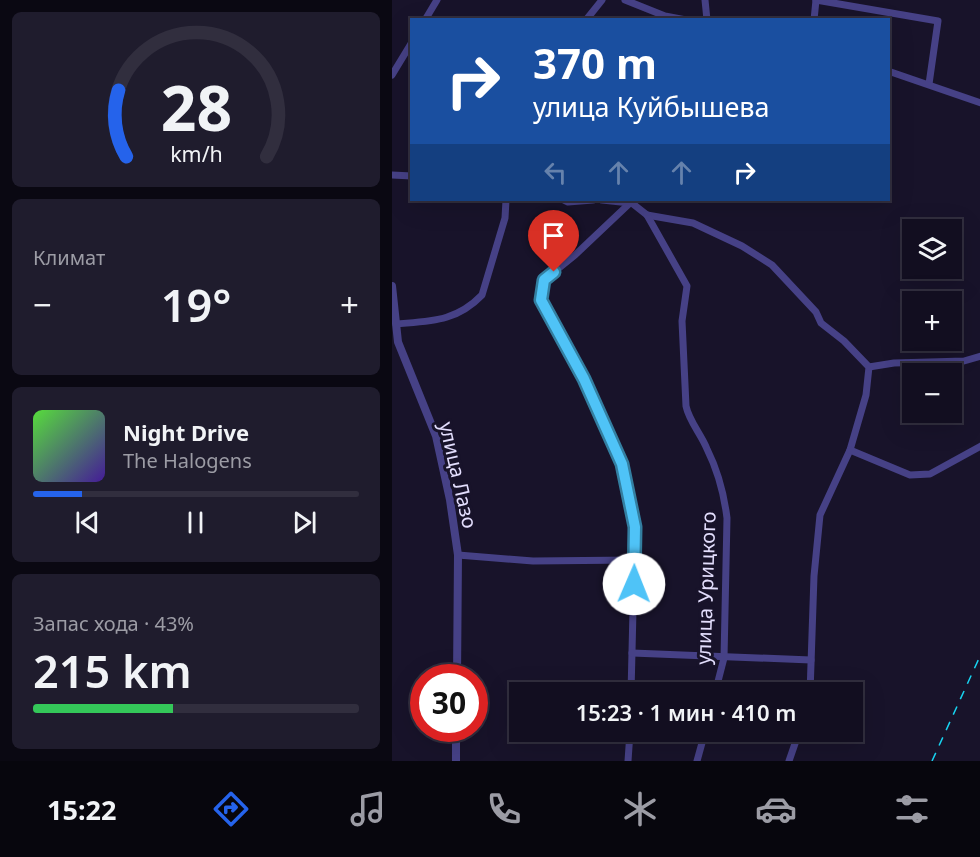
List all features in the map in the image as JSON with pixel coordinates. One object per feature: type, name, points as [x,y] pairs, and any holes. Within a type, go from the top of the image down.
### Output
[{"type":"street","points":[[426,18],[437,0]]},
{"type":"street","points":[[588,18],[602,0]]},
{"type":"street","points":[[625,0],[676,18]]},
{"type":"street","points":[[705,0],[707,18]]},
{"type":"street","points":[[814,18],[816,0],[938,21],[929,84]]},
{"type":"street","points":[[392,75],[410,45]]},
{"type":"street","points":[[890,72],[980,103]]},
{"type":"street","points":[[392,175],[410,176]]},
{"type":"street","points":[[396,324],[452,317],[473,304],[482,295],[505,218],[506,201]]},
{"type":"street","points":[[631,682],[635,527],[622,464],[584,379],[541,300],[544,280],[575,255],[629,201],[647,215],[693,223],[742,246],[772,266],[816,312],[821,323],[844,341],[869,367]]},
{"type":"street","name":"улица Урицкого","points":[[647,215],[687,286],[682,321],[687,412],[713,462],[724,498],[727,518],[724,657],[718,682]]},
{"type":"street","name":"улица Лазо","points":[[392,286],[398,342],[436,436],[450,500],[458,555],[457,664]]},
{"type":"street","points":[[869,367],[894,363],[964,361],[980,356]]},
{"type":"street","points":[[810,682],[814,576],[820,515],[850,450],[866,394],[869,367]]},
{"type":"street","points":[[850,450],[910,475],[930,474],[980,446]]},
{"type":"street","points":[[458,555],[533,561],[634,560]]},
{"type":"street","points":[[632,653],[811,660]]},
{"type":"street","points":[[456,742],[456,761]]},
{"type":"street","points":[[628,761],[629,742]]},
{"type":"street","points":[[697,761],[702,742]]},
{"type":"street","points":[[789,761],[796,742]]},
{"type":"railway","points":[[932,761],[981,654]]},
{"type":"route","points":[[554,272],[544,280],[541,300],[584,379],[622,464],[635,527],[634,584]]}]
